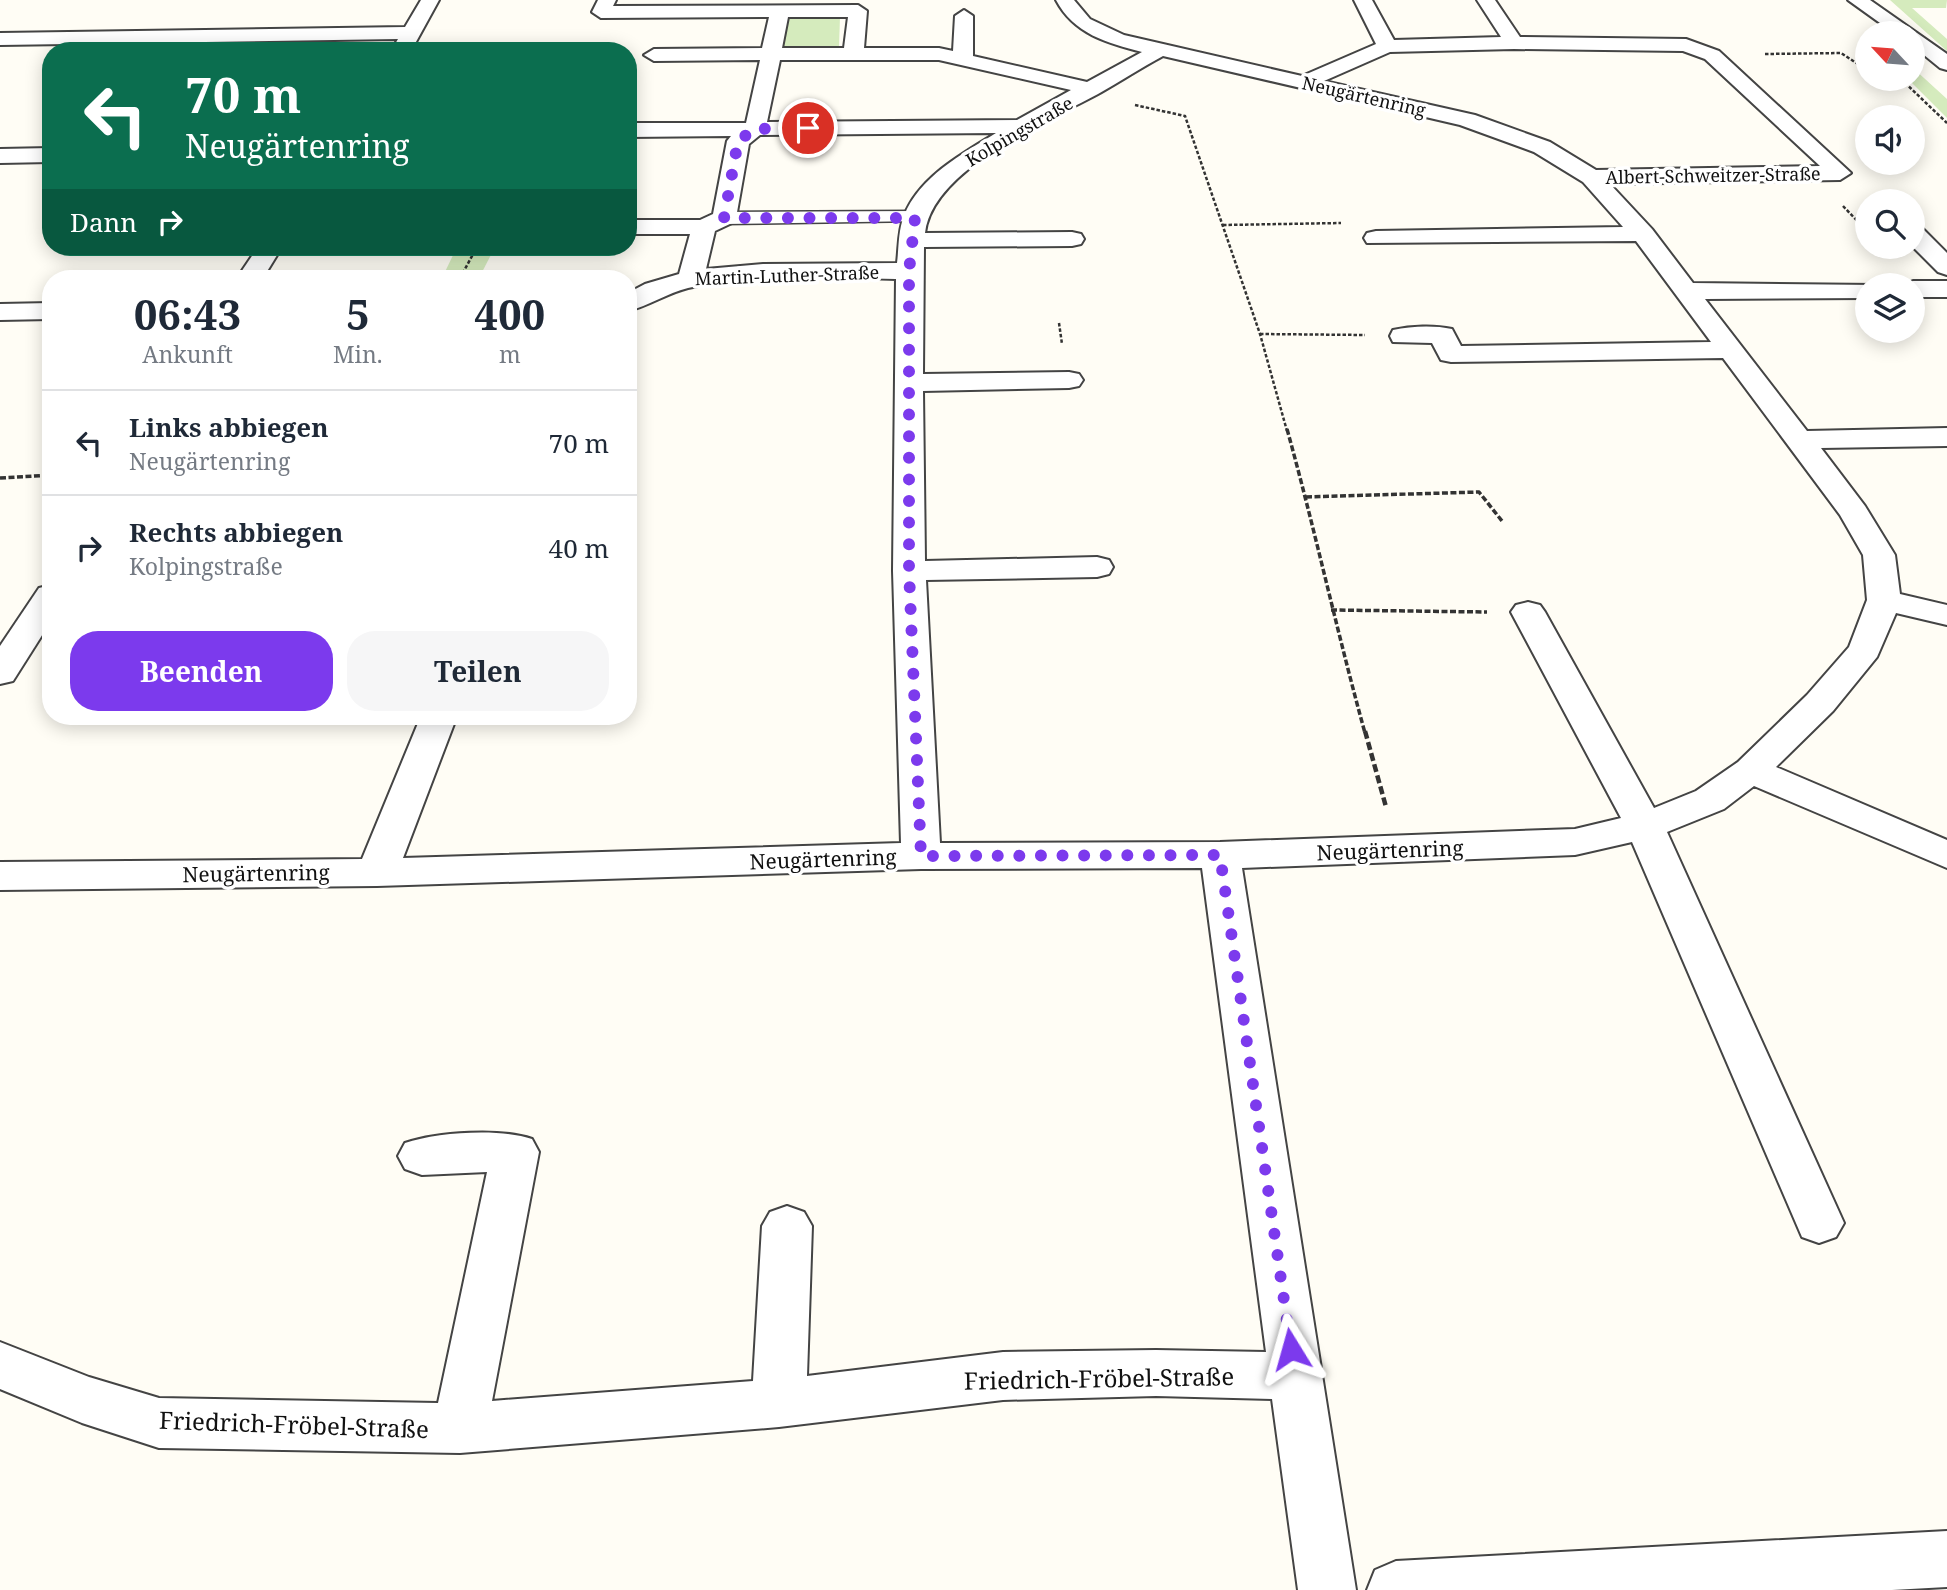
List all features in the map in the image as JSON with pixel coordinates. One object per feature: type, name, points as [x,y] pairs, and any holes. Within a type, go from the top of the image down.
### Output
[{"type":"street","points":[[406,42],[430,0]]},
{"type":"street","points":[[607,0],[601,12],[780,11],[842,6],[858,11],[853,54]]},
{"type":"street","name":"Neugärtenring","points":[[0,876],[377,872],[921,856],[1220,855],[1575,842],[1645,826],[1710,800],[1751,770],[1820,703],[1865,650],[1884,600],[1879,555],[1854,513],[1800,440],[1643,234],[1591,177],[1542,147],[1467,120],[1158,51],[1097,32],[1076,16],[1065,0]]},
{"type":"street","points":[[1363,0],[1387,46]]},
{"type":"street","points":[[1486,0],[1514,43]]},
{"type":"street","points":[[1857,0],[1890,21]]},
{"type":"street","points":[[1880,0],[1899,21]]},
{"type":"street","points":[[691,277],[714,222],[738,141],[755,129],[780,11]]},
{"type":"street","points":[[964,16],[964,59]]},
{"type":"street","points":[[0,39],[410,33]]},
{"type":"street","name":"Albert-Schweitzer-Straße","points":[[1303,82],[1387,46],[1670,43],[1698,48],[1712,55],[1840,173],[1591,177]]},
{"type":"street","points":[[1925,46],[1947,64]]},
{"type":"street","name":"Kolpingstraße","points":[[913,229],[926,198],[952,171],[1021,126],[1158,51]]},
{"type":"street","points":[[654,55],[939,54],[1092,89]]},
{"type":"street","points":[[637,130],[1021,126]]},
{"type":"street","points":[[0,156],[42,155]]},
{"type":"street","points":[[637,226],[714,222]]},
{"type":"street","points":[[921,856],[909,571],[909,271],[913,229],[1072,239]]},
{"type":"street","points":[[1376,238],[1643,234]]},
{"type":"street","points":[[1925,245],[1947,267]]},
{"type":"street","name":"Martin-Luther-Straße","points":[[637,298],[654,289],[691,277],[909,271]]},
{"type":"street","points":[[1925,289],[1947,289]]},
{"type":"street","points":[[1686,292],[1855,290]]},
{"type":"street","points":[[0,312],[42,312]]},
{"type":"street","points":[[1403,335],[1441,335],[1451,354],[1731,350]]},
{"type":"street","points":[[909,383],[1069,380]]},
{"type":"street","points":[[1800,440],[1947,437]]},
{"type":"street","points":[[909,571],[1097,567]]},
{"type":"street","points":[[1884,600],[1947,615]]},
{"type":"street","points":[[0,673],[42,609]]},
{"type":"street","points":[[1528,612],[1645,826],[1819,1223]]},
{"type":"street","points":[[377,872],[435,725]]},
{"type":"street","points":[[1751,770],[1947,855]]},
{"type":"street","points":[[1220,855],[1327,1590]]},
{"type":"street","name":"Friedrich-Fröbel-Straße","points":[[422,1156],[515,1152],[460,1428]]},
{"type":"street","points":[[779,1403],[787,1226]]},
{"type":"street","name":"Friedrich-Fröbel-Straße","points":[[4,1372],[159,1423],[460,1428],[779,1403],[1003,1376],[1156,1373],[1295,1376]]},
{"type":"street","points":[[1395,1590],[1820,1579],[1947,1559]]},
{"type":"lane","points":[[714,222],[913,229]]},
{"type":"path","points":[[1712,55],[1841,53],[1855,62]]},
{"type":"path","points":[[1092,89],[1109,98],[1185,116],[1261,334],[1306,497],[1331,610],[1398,850]]},
{"type":"path","points":[[1914,91],[1947,123]]},
{"type":"path","points":[[1223,225],[1370,223],[1376,238]]},
{"type":"path","points":[[1261,334],[1403,335]]},
{"type":"path","points":[[0,478],[42,476]]},
{"type":"path","points":[[1306,497],[1479,492],[1502,521]]},
{"type":"path","points":[[1331,610],[1528,612]]},
{"type":"green space","points":[[1890,0],[1947,0],[1946,8],[1912,8],[1947,39],[1947,51],[1925,31],[1925,21],[1913,21]]},
{"type":"green space","points":[[784,14],[830,14],[840,17],[839,47],[780,47]]},
{"type":"green space","points":[[1925,79],[1947,99],[1947,118],[1920,91],[1925,91]]},
{"type":"green space","points":[[453,256],[490,256],[483,270],[446,270]]},
{"type":"route","points":[[808,128],[755,129],[738,141],[724,218],[915,218],[910,240],[909,271],[909,571],[921,856],[1220,855],[1291,1349]]}]
